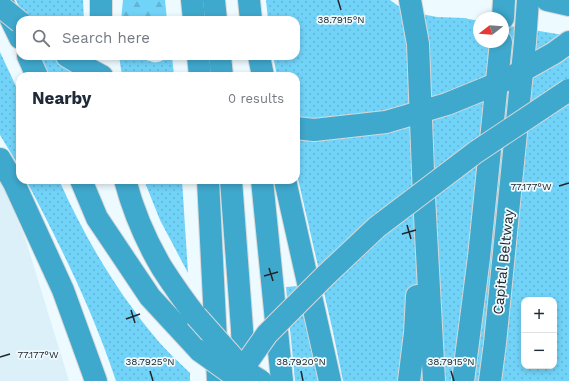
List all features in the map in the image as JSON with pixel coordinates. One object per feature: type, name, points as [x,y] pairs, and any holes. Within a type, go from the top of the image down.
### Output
[{"type":"highway","points":[[2,0],[16,30]]},
{"type":"highway","points":[[101,0],[101,16]]},
{"type":"highway","points":[[192,0],[194,16]]},
{"type":"highway","points":[[214,0],[216,16]]},
{"type":"highway","points":[[249,0],[251,16]]},
{"type":"highway","points":[[410,0],[418,44],[424,197],[434,381]]},
{"type":"highway","points":[[503,12],[504,0]]},
{"type":"highway","name":"Capital Beltway","points":[[490,381],[496,343],[528,0]]},
{"type":"highway","points":[[547,0],[569,5]]},
{"type":"highway","points":[[0,6],[16,19]]},
{"type":"highway","points":[[300,128],[314,130],[386,122],[447,104],[506,80],[554,53],[569,42]]},
{"type":"highway","points":[[463,381],[479,257],[500,48]]},
{"type":"highway","points":[[30,60],[35,72]]},
{"type":"highway","points":[[74,60],[95,72]]},
{"type":"highway","points":[[102,60],[103,72]]},
{"type":"highway","points":[[198,60],[200,72]]},
{"type":"highway","points":[[220,60],[222,72]]},
{"type":"highway","points":[[250,60],[252,72]]},
{"type":"highway","points":[[260,60],[262,72]]},
{"type":"highway","points":[[234,381],[267,334],[326,274],[377,227],[476,152],[569,90]]},
{"type":"highway","points":[[0,160],[14,183],[63,290],[96,381]]},
{"type":"highway","points":[[83,184],[96,218],[150,297],[200,351],[243,381]]},
{"type":"highway","points":[[126,184],[129,196],[146,236],[158,261],[177,291],[196,316],[245,371],[261,381]]},
{"type":"highway","points":[[208,184],[218,381]]},
{"type":"highway","points":[[231,184],[242,329],[243,381]]},
{"type":"highway","points":[[262,184],[282,381]]},
{"type":"highway","points":[[286,184],[330,381]]},
{"type":"highway","points":[[409,381],[415,334],[424,197]]},
{"type":"shaded area","points":[[0,179],[25,238],[69,381],[0,381]]},
{"type":"green space","points":[[16,0],[83,0],[84,16],[23,16]]},
{"type":"green space","points":[[123,0],[165,0],[167,16],[121,16]]},
{"type":"green space","points":[[266,0],[390,0],[406,11],[437,17],[473,20],[473,48],[509,48],[509,26],[569,36],[569,381],[343,381],[299,184],[300,72],[276,72],[274,60],[300,60],[300,16],[268,16]]},
{"type":"green space","points":[[0,52],[16,86],[16,161],[0,135]]},
{"type":"green space","points":[[42,60],[86,60],[88,72],[47,72]]},
{"type":"green space","points":[[120,60],[147,60],[157,62],[162,60],[172,60],[174,72],[121,72]]},
{"type":"green space","points":[[28,184],[61,184],[90,242],[113,281],[158,341],[190,373],[190,381],[116,381],[97,329],[51,229]]},
{"type":"green space","points":[[146,184],[182,184],[188,273],[160,220]]},
{"type":"green space","points":[[299,286],[318,381],[295,381],[286,287]]}]
